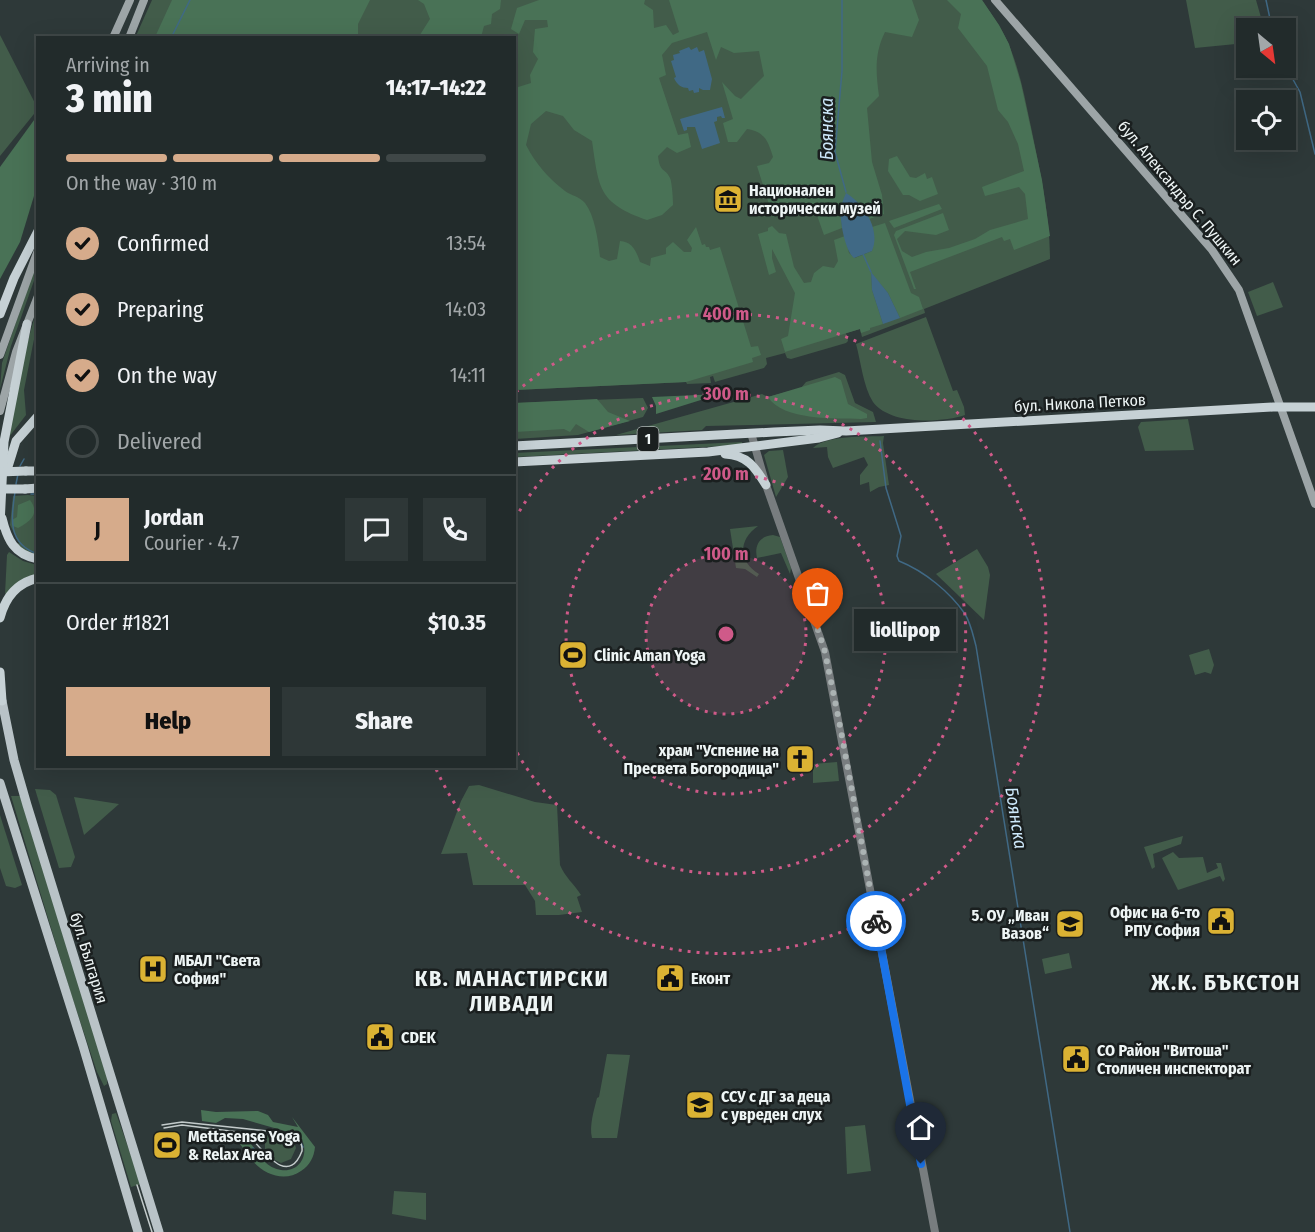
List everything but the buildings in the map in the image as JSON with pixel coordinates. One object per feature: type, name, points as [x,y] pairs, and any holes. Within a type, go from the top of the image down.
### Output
[{"type":"highway","points":[[0,302],[36,235]]},
{"type":"highway","points":[[0,314],[14,278]]},
{"type":"highway","points":[[0,525],[4,442],[27,324]]},
{"type":"highway","name":"бул. Никола Петков","points":[[751,433],[846,431],[1281,406],[1315,407]]},
{"type":"highway","points":[[1,488],[16,441],[36,418]]},
{"type":"highway","name":"бул. Никола Петков","points":[[755,447],[819,438],[846,431]]},
{"type":"highway","name":"1","points":[[516,446],[751,433]]},
{"type":"highway","name":"1","points":[[516,462],[708,452],[755,447]]},
{"type":"highway","points":[[708,452],[747,459],[766,484]]},
{"type":"highway","points":[[0,472],[36,471]]},
{"type":"highway","points":[[1,488],[36,488]]},
{"type":"highway","points":[[0,510],[5,534],[12,545],[21,554],[36,558]]},
{"type":"highway","points":[[0,618],[3,605],[10,595],[20,585],[36,579]]},
{"type":"highway","points":[[0,672],[2,700]]},
{"type":"main road","points":[[114,36],[130,0]]},
{"type":"main road","points":[[130,36],[144,0]]},
{"type":"main road","name":"бул. Александър С. Пушкин","points":[[995,0],[1228,270],[1239,290],[1315,504]]},
{"type":"main road","points":[[0,355],[36,256]]},
{"type":"main road","points":[[0,411],[16,352],[36,301]]},
{"type":"main road","name":"бул. България","points":[[0,690],[14,760],[27,805],[159,1232]]},
{"type":"main road","name":"бул. България","points":[[0,783],[83,1046],[138,1232]]},
{"type":"street","points":[[751,433],[766,484],[825,652],[935,1232]]},
{"type":"green space","points":[[152,0],[982,0],[1006,37],[1022,85],[1044,193],[1050,259],[924,309],[925,313],[862,337],[860,329],[846,333],[848,341],[846,343],[791,359],[787,358],[785,353],[766,358],[767,364],[764,368],[715,382],[713,376],[710,377],[711,383],[687,384],[686,382],[516,390],[516,36],[136,36]]},
{"type":"green space","points":[[172,0],[370,0],[358,24],[358,36],[155,36]]},
{"type":"green space","points":[[418,0],[501,0],[500,9],[492,14],[491,24],[484,26],[481,36],[419,36],[430,19],[424,4]]},
{"type":"green space","points":[[539,0],[645,0],[644,4],[653,10],[654,28],[666,25],[673,35],[679,32],[669,0],[912,0],[919,20],[912,37],[885,32],[877,56],[879,96],[867,108],[872,162],[882,195],[884,214],[869,219],[865,209],[841,217],[842,228],[824,235],[813,204],[773,217],[757,166],[769,163],[773,157],[762,135],[747,129],[737,142],[728,142],[723,123],[733,119],[722,82],[741,99],[764,76],[759,51],[734,53],[721,47],[716,60],[707,32],[672,43],[662,55],[666,75],[659,78],[678,135],[688,133],[691,147],[677,153],[667,147],[658,156],[661,168],[671,180],[673,205],[662,215],[647,220],[631,214],[610,200],[600,182],[592,141],[574,130],[563,116],[546,111],[531,124],[526,145],[538,164],[553,181],[585,203],[594,221],[600,257],[609,261],[617,259],[620,241],[633,247],[640,262],[650,266],[651,258],[666,254],[666,248],[673,242],[684,252],[691,252],[692,248],[687,240],[696,227],[702,245],[705,244],[710,250],[720,247],[751,347],[758,346],[761,355],[752,358],[753,362],[686,382],[516,390],[516,88],[531,83],[530,75],[538,59],[533,52],[535,29],[548,27],[547,20],[525,20],[519,34],[511,29],[517,8]]},
{"type":"green space","points":[[947,0],[982,0],[1009,44],[1021,84],[1042,180],[1050,236],[1014,250],[1010,239],[1004,241],[1002,237],[910,272],[916,289],[914,289],[894,235],[896,231],[943,213],[949,230],[936,235],[905,231],[897,239],[902,251],[912,257],[949,248],[975,239],[990,230],[1028,219],[1025,194],[1019,187],[985,196],[982,187],[1024,171],[1018,144],[1008,122],[998,110],[987,66],[958,28],[961,14]]},
{"type":"green space","points":[[1186,0],[1256,0],[1261,18],[1236,18],[1236,44],[1195,48]]},
{"type":"green space","points":[[0,35],[36,105],[36,111],[0,156]]},
{"type":"green space","points":[[36,117],[36,189],[20,242],[0,279],[0,167]]},
{"type":"green space","points":[[897,156],[910,177],[916,178],[925,173],[927,179],[932,177],[938,194],[920,201],[909,195],[903,195],[888,171],[889,159]]},
{"type":"green space","points":[[939,204],[942,209],[894,228],[889,221]]},
{"type":"green space","points":[[885,223],[911,293],[919,297],[923,309],[900,318],[888,293],[871,273],[872,290],[883,324],[861,333],[860,329],[785,352],[781,339],[788,336],[795,293],[772,249],[776,272],[769,275],[758,234],[768,231],[768,228],[772,226],[779,233],[786,234],[794,267],[804,283],[811,282],[814,273],[823,266],[834,268],[838,261],[834,240],[845,236],[849,253],[855,258],[872,251],[874,235],[872,227]]},
{"type":"green space","points":[[36,264],[36,275],[11,346],[0,389],[2,363]]},
{"type":"green space","points":[[1273,282],[1283,307],[1257,316],[1248,292]]},
{"type":"green space","points":[[36,312],[36,329],[24,390],[26,415],[9,437],[24,355]]},
{"type":"green space","points":[[926,317],[953,391],[957,390],[965,415],[943,420],[916,420],[891,415],[873,402],[867,389],[856,344]]},
{"type":"green space","points":[[839,372],[845,375],[855,403],[873,412],[876,422],[706,426],[702,430],[616,435],[762,394],[768,397],[801,388],[806,382]]},
{"type":"green space","points":[[835,377],[841,380],[848,404],[867,414],[867,418],[811,417],[785,410],[775,405],[768,397]]},
{"type":"green space","points":[[720,394],[656,414],[656,406],[652,397]]},
{"type":"green space","points":[[643,398],[648,408],[643,417],[578,435],[516,439],[516,403]]},
{"type":"green space","points":[[597,399],[608,412],[630,421],[589,432],[576,424],[570,432],[564,429],[516,432],[516,403]]},
{"type":"green space","points":[[1188,419],[1194,450],[1145,451],[1138,427],[1141,422]]},
{"type":"green space","points":[[884,436],[889,485],[870,492],[869,482],[860,485],[860,475],[868,465],[864,457],[833,468],[827,447],[813,448],[836,439]]},
{"type":"green space","points":[[742,442],[742,445],[516,457],[516,453]]},
{"type":"green space","points":[[783,450],[788,477],[776,497],[764,455],[769,451]]},
{"type":"green space","points":[[13,496],[36,496],[36,556],[16,546],[19,543],[10,525]]},
{"type":"green space","points":[[30,500],[34,509],[33,516],[18,528],[13,526],[12,520],[17,517],[18,505]]},
{"type":"green space","points":[[758,526],[747,538],[743,550],[747,563],[759,574],[757,577],[745,569],[736,568],[730,529]]},
{"type":"green space","points":[[773,535],[780,537],[791,568],[790,574],[781,553],[757,558],[756,549],[761,539]]},
{"type":"green space","points":[[977,549],[990,575],[984,620],[936,574]]},
{"type":"green space","points":[[9,552],[23,561],[36,565],[36,575],[5,594]]},
{"type":"green space","points":[[1209,649],[1214,665],[1211,674],[1205,672],[1195,675],[1189,655]]},
{"type":"green space","points":[[837,762],[839,781],[813,783],[813,764]]},
{"type":"green space","points":[[479,785],[535,802],[557,805],[560,865],[581,895],[577,897],[582,912],[536,915],[535,901],[525,885],[473,885],[467,853],[441,854],[469,786]]},
{"type":"green space","points":[[35,789],[50,790],[56,795],[75,857],[71,867],[59,868]]},
{"type":"green space","points":[[11,796],[20,796],[107,1077],[107,1084],[104,1086],[97,1072],[71,994]]},
{"type":"green space","points":[[74,797],[119,804],[84,835]]},
{"type":"green space","points":[[0,815],[22,885],[15,888],[6,886],[0,868]]},
{"type":"green space","points":[[1183,836],[1181,844],[1153,854],[1155,867],[1152,869],[1144,847]]},
{"type":"green space","points":[[1173,852],[1179,858],[1203,857],[1207,873],[1218,868],[1216,863],[1221,863],[1225,879],[1223,882],[1220,876],[1178,890],[1162,858]]},
{"type":"green space","points":[[1069,953],[1072,968],[1045,974],[1042,959]]},
{"type":"green space","points":[[607,1054],[630,1055],[617,1138],[592,1138],[592,1118],[599,1097]]},
{"type":"green space","points":[[201,1110],[258,1111],[268,1115],[273,1122],[298,1127],[292,1117],[315,1147],[313,1157],[307,1166],[294,1175],[281,1176],[268,1173],[249,1157],[239,1143],[215,1140],[215,1132],[241,1134],[263,1160],[281,1170],[294,1168],[302,1159],[304,1147],[299,1135],[243,1119],[225,1118],[216,1123],[202,1121]]},
{"type":"green space","points":[[116,1113],[141,1184],[131,1187],[111,1121],[112,1114]]},
{"type":"green space","points":[[865,1125],[871,1171],[847,1174],[845,1127]]},
{"type":"green space","points":[[265,1135],[293,1139],[296,1148],[291,1159],[281,1163],[273,1159],[265,1149]]},
{"type":"green space","points":[[394,1191],[426,1193],[426,1220],[392,1214]]},
{"type":"water","points":[[689,47],[691,50],[697,47],[699,52],[704,50],[712,79],[710,90],[699,88],[699,92],[694,93],[693,90],[689,91],[688,88],[680,86],[674,78],[676,77],[671,61],[674,60],[673,55]]},
{"type":"water","points":[[722,107],[725,118],[717,117],[717,121],[714,122],[720,143],[702,149],[695,127],[687,127],[684,131],[680,119]]},
{"type":"water","points":[[846,193],[865,210],[874,234],[872,251],[854,258],[845,242],[841,219],[841,207]]},
{"type":"water","points":[[871,272],[888,293],[900,318],[883,324],[872,290]]},
{"type":"waterway","points":[[172,36],[190,0]]},
{"type":"waterway","name":"Боянска","points":[[842,0],[842,71],[835,152],[846,192]]},
{"type":"waterway","points":[[1266,0],[1270,18]]},
{"type":"waterway","points":[[1292,78],[1300,92],[1315,154]]},
{"type":"waterway","name":"Боянска","points":[[863,254],[871,272]]},
{"type":"waterway","name":"Боянска","points":[[880,441],[886,488],[901,536],[897,556],[899,561],[927,576],[952,598],[967,618],[976,646],[1070,1232]]},
{"type":"waterway","points":[[20,466],[24,459]]},
{"type":"waterway","points":[[16,484],[18,474]]},
{"type":"waterway","points":[[15,492],[13,529],[21,544],[36,553]]},
{"type":"waterway","points":[[31,494],[36,494]]},
{"type":"waterway","points":[[288,1133],[299,1139],[303,1147]]},
{"type":"waterway","points":[[253,1148],[260,1157]]},
{"type":"tram line","points":[[162,1125],[182,1122],[286,1133],[298,1139],[302,1151],[296,1162],[289,1166],[281,1166],[246,1133],[182,1125],[164,1128]]},
{"type":"tram line","points":[[137,1185],[152,1232]]},
{"type":"way so far","points":[[818,630],[825,652],[840,726],[876,921]]},
{"type":"place","name":"Национален исторически музей","points":[[728,199]]},
{"type":"place","name":"liollipop","points":[[818,630]]},
{"type":"place","name":"Clinic Aman Yoga","points":[[573,655]]},
{"type":"place","name":"храм \"Успение на Пресвета Богородица\"","points":[[800,759]]},
{"type":"place","name":"Офис на 6-то РПУ София","points":[[1221,921]]},
{"type":"place","name":"5. ОУ „Иван Вазов“","points":[[1070,924]]},
{"type":"place","name":"МБАЛ \"Света София\"","points":[[153,969]]},
{"type":"place","name":"Еконт","points":[[670,978]]},
{"type":"place","name":"CDEK","points":[[380,1037]]},
{"type":"place","name":"СО Район \"Витоша\" Столичен инспекторат","points":[[1076,1059]]},
{"type":"place","name":"ССУ с ДГ за деца с увреден слух","points":[[700,1105]]},
{"type":"place","name":"Mettasense Yoga & Relax Area","points":[[167,1145]]},
{"type":"district","name":"Ж.К. БЪКСТОН","points":[[1226,982]]},
{"type":"district","name":"КВ. МАНАСТИРСКИ ЛИВАДИ","points":[[512,990]]},
{"type":"route","points":[[876,921],[921,1164]]}]
